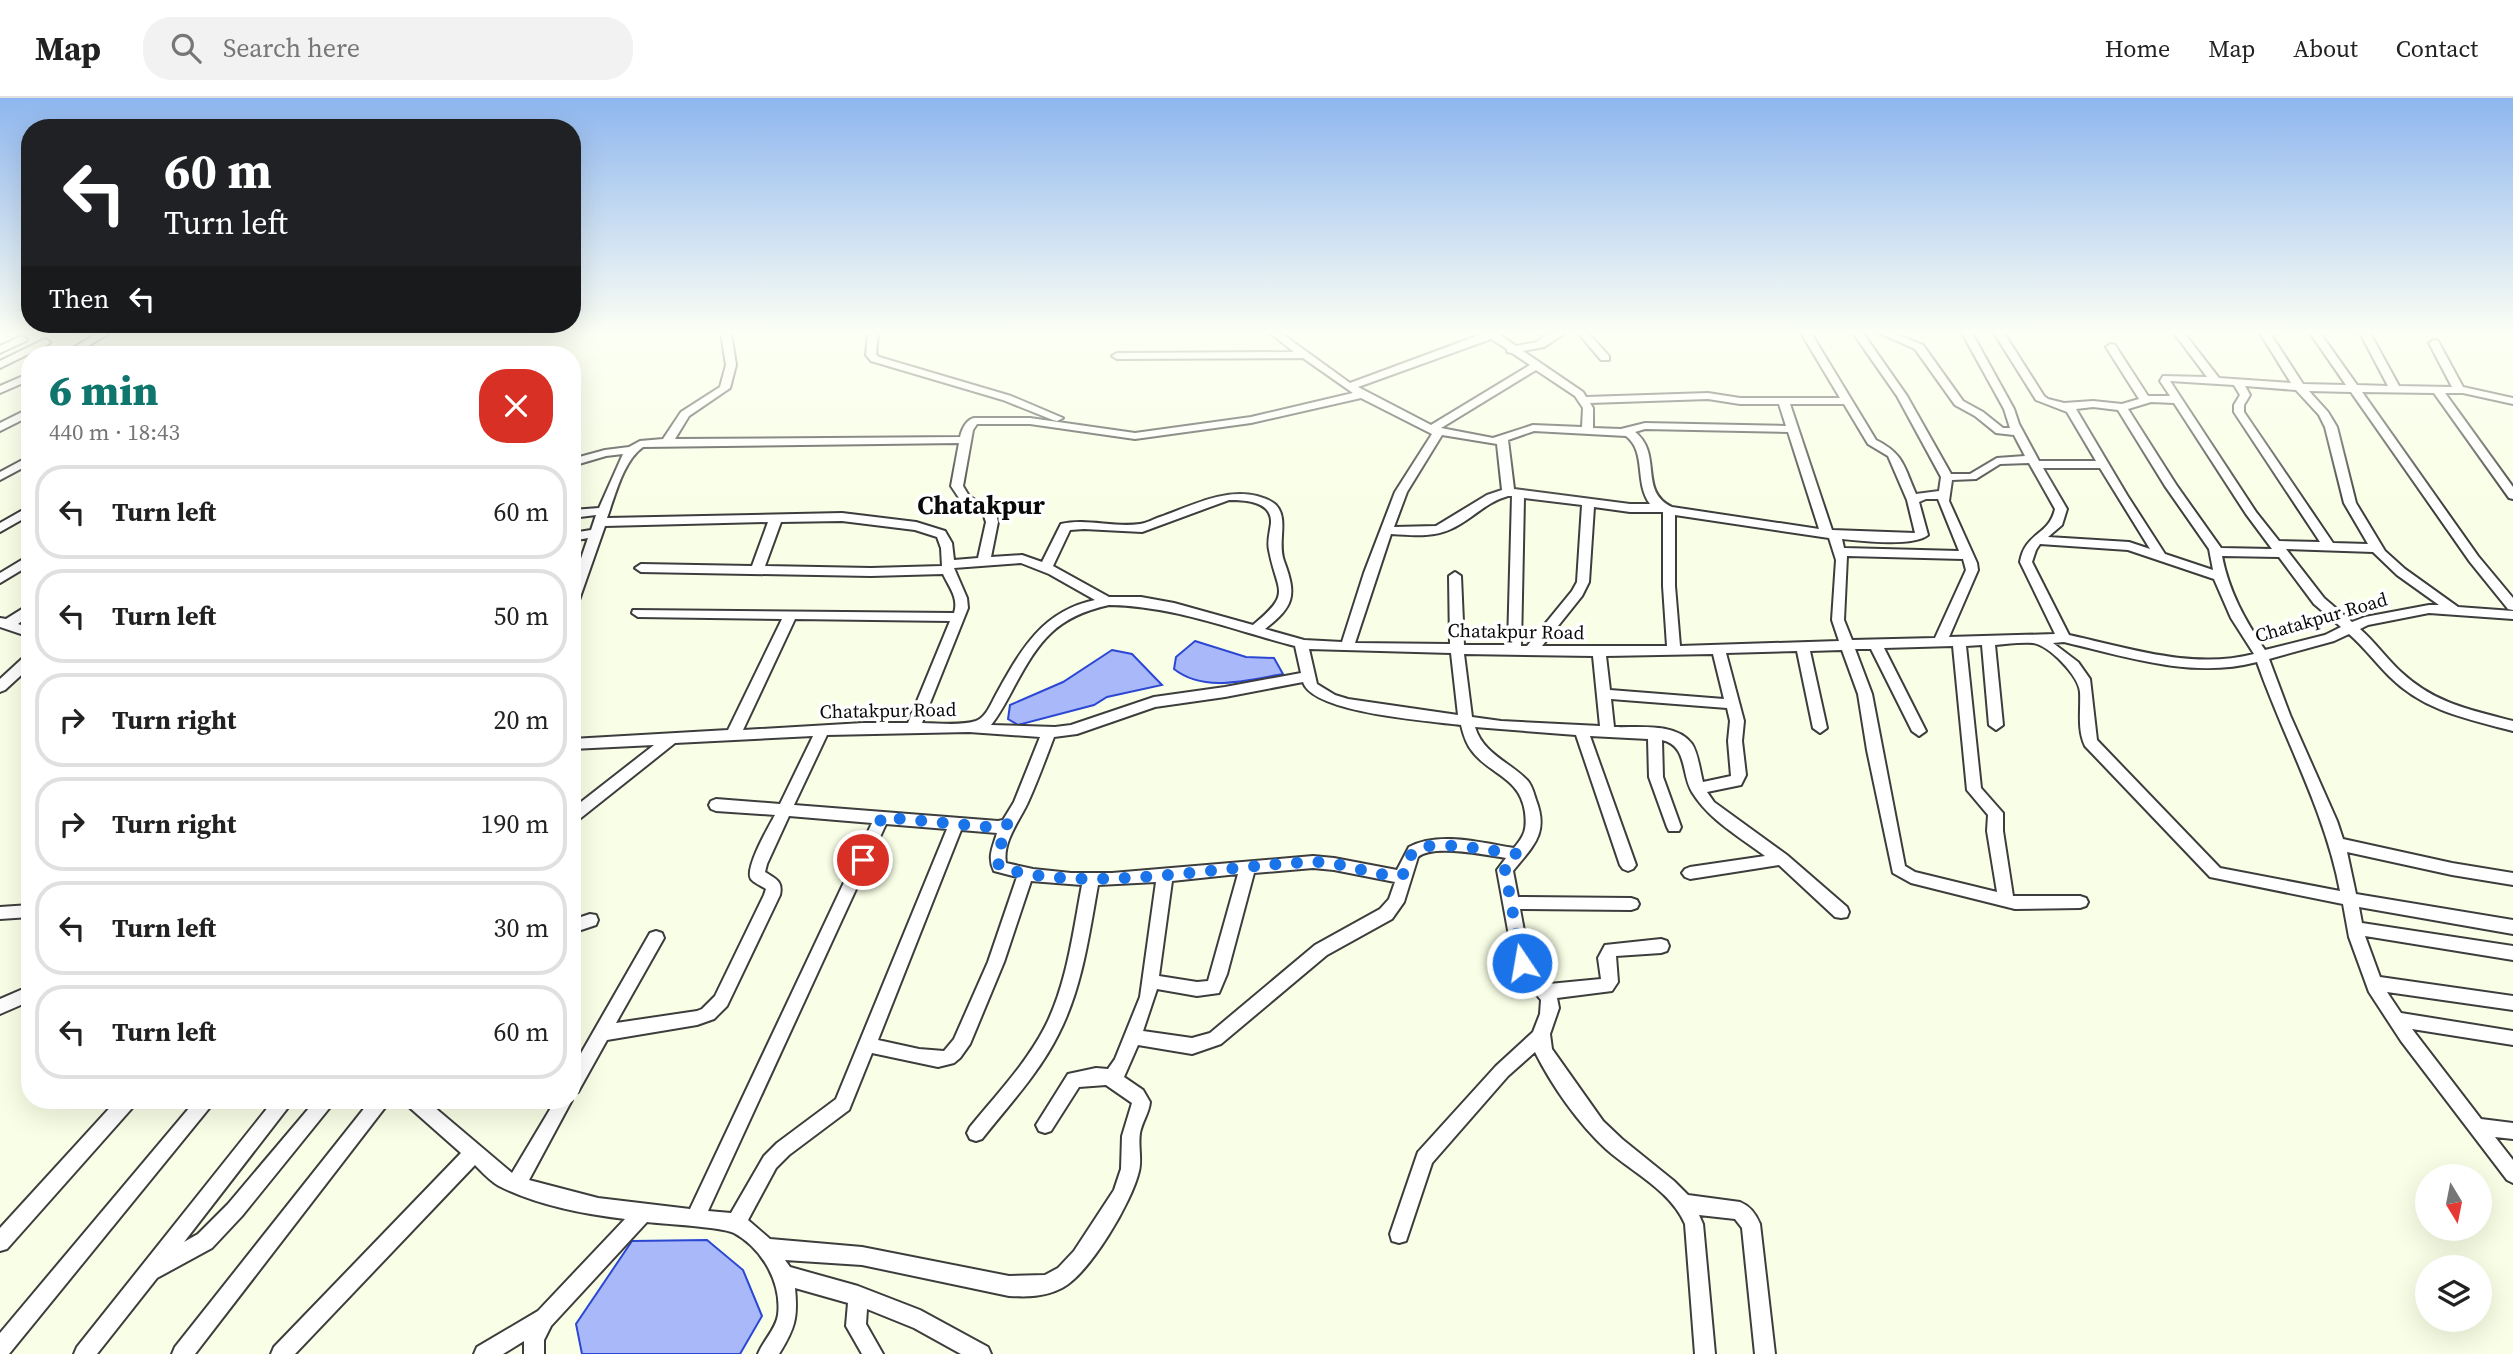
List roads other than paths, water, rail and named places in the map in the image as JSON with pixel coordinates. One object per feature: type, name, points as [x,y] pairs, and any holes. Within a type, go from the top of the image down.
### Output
[{"type":"street","points":[[665,442],[685,413],[719,392]]},
{"type":"street","points":[[985,392],[1084,429]]},
{"type":"street","points":[[1358,392],[1435,431],[1483,440],[1502,438],[1533,428],[1587,429],[1623,432],[1636,436],[1650,500],[1664,509]]},
{"type":"street","points":[[1347,647],[1401,492],[1435,431],[1496,392]]},
{"type":"street","points":[[1572,392],[1584,400],[1708,396],[1731,400],[1846,401]]},
{"type":"street","points":[[1387,530],[1424,531],[1446,527],[1494,496],[1513,492],[1630,508],[1664,509],[1831,534],[1920,537],[1913,500],[1893,455],[1871,442],[1840,392]]},
{"type":"street","points":[[1899,392],[1947,477],[1943,495],[1972,570],[1940,642]]},
{"type":"street","points":[[1951,392],[1959,403],[1979,414],[2000,431],[2018,432]]},
{"type":"street","points":[[2000,392],[2061,514],[2051,529],[2035,540],[2026,554],[2026,562],[2064,638]]},
{"type":"street","points":[[2036,392],[2044,402],[2066,406],[2093,404],[2122,407],[2145,400],[2177,400]]},
{"type":"street","points":[[2140,392],[2145,400]]},
{"type":"street","points":[[2171,392],[2278,549],[2319,601],[2368,643],[2396,675],[2429,700],[2446,708],[2513,726]]},
{"type":"street","points":[[2243,392],[2245,395],[2239,405],[2239,412],[2304,505],[2328,545]]},
{"type":"street","points":[[2304,392],[2315,401],[2331,427],[2350,503],[2377,548],[2401,572],[2454,610]]},
{"type":"street","points":[[2358,392],[2474,559],[2513,606]]},
{"type":"street","points":[[2438,392],[2513,495]]},
{"type":"street","points":[[2475,392],[2513,401]]},
{"type":"street","points":[[984,560],[992,522],[990,514],[965,498],[957,486],[964,440],[969,425],[974,421],[1030,421],[1135,436],[1251,420],[1363,394]]},
{"type":"street","points":[[1584,400],[1589,415],[1587,429]]},
{"type":"street","points":[[1783,401],[1791,429],[1842,560],[1838,617],[1865,694],[1898,869],[1911,877],[2006,901],[2034,904],[2080,902]]},
{"type":"street","points":[[2066,406],[2075,414],[2161,556]]},
{"type":"street","points":[[2122,407],[2171,485],[2212,542],[2220,577],[2237,618],[2261,654],[2336,844],[2355,928],[2374,983],[2395,1020],[2513,1174]]},
{"type":"street","points":[[0,428],[21,416]]},
{"type":"street","points":[[1623,432],[1645,426],[1791,429]]},
{"type":"street","points":[[1502,438],[1513,492],[1514,650]]},
{"type":"street","points":[[581,570],[601,522],[611,488],[638,444],[964,440]]},
{"type":"street","points":[[581,460],[605,453],[632,450]]},
{"type":"street","points":[[1947,477],[1972,477],[1997,461],[2104,465]]},
{"type":"street","points":[[0,477],[21,464]]},
{"type":"street","points":[[1913,500],[1924,495],[1943,495]]},
{"type":"street","points":[[1046,568],[1065,527],[1084,525],[1142,528],[1227,498],[1237,496],[1262,502],[1269,505],[1276,516],[1274,542],[1286,583],[1286,595],[1279,610],[1255,630]]},
{"type":"street","points":[[1531,650],[1578,593],[1583,582],[1588,501]]},
{"type":"street","points":[[1664,509],[1674,650]]},
{"type":"street","points":[[0,528],[21,515]]},
{"type":"street","points":[[581,516],[601,522],[861,517],[932,530],[946,540],[948,567],[963,599],[913,728]]},
{"type":"street","points":[[757,570],[776,518]]},
{"type":"street","points":[[581,532],[601,522]]},
{"type":"street","points":[[2035,540],[2129,546],[2220,577]]},
{"type":"street","points":[[2216,552],[2328,545],[2377,548]]},
{"type":"street","points":[[1840,552],[1967,555]]},
{"type":"street","points":[[641,568],[871,572],[948,567],[984,560],[1022,559],[1046,568],[1104,599]]},
{"type":"street","points":[[0,579],[21,565]]},
{"type":"street","points":[[1455,576],[1458,649],[1467,722],[1477,748],[1520,782],[1531,802],[1533,833],[1505,870],[1524,968],[1544,992],[1551,1007],[1542,1026],[1541,1036],[1548,1059],[1602,1133],[1686,1204],[1694,1224],[1705,1354]]},
{"type":"street","name":"Chatakpur Road","points":[[581,744],[822,731],[964,728],[984,724],[1032,645],[1055,620],[1086,604],[1104,599],[1125,599],[1204,614],[1301,644],[1347,647],[1599,651],[2064,638],[2194,666],[2225,664],[2319,641],[2365,621],[2429,609],[2513,615]]},
{"type":"street","points":[[638,613],[958,617]]},
{"type":"street","points":[[4,624],[21,614]]},
{"type":"street","points":[[733,735],[790,616]]},
{"type":"street","points":[[4,624],[21,631]]},
{"type":"street","points":[[2039,639],[2075,668],[2086,684],[2087,734],[2090,742],[2215,873],[2349,900],[2513,927]]},
{"type":"street","points":[[1988,640],[1996,725]]},
{"type":"street","points":[[1959,642],[1970,771],[1975,790],[1996,813],[1995,831],[2006,901]]},
{"type":"street","points":[[1301,644],[1311,686],[1318,693],[1347,704],[1502,726],[1669,735],[1686,747],[1697,788],[1709,806],[1782,859],[1841,912]]},
{"type":"street","points":[[1877,645],[1919,731]]},
{"type":"street","points":[[1803,647],[1821,728]]},
{"type":"street","points":[[1697,788],[1729,784],[1736,781],[1739,775],[1735,741],[1737,721],[1718,649]]},
{"type":"street","points":[[1599,651],[1607,730]]},
{"type":"street","points":[[0,687],[21,667]]},
{"type":"street","points":[[964,728],[1049,732],[1072,730],[1154,702],[1308,676]]},
{"type":"street","points":[[1603,694],[1732,704]]},
{"type":"street","points":[[1581,730],[1628,865]]},
{"type":"street","points":[[603,1032],[697,1018],[715,1009],[772,895],[774,886],[757,874],[757,869],[822,731]]},
{"type":"street","points":[[1049,732],[1021,803],[1008,824],[996,862],[999,867],[1026,873],[1091,878],[1317,862],[1386,876],[1406,873]]},
{"type":"street","points":[[1655,733],[1656,777],[1674,827]]},
{"type":"street","points":[[581,810],[671,739]]},
{"type":"street","points":[[716,805],[988,827],[1008,824]]},
{"type":"street","points":[[695,1219],[882,817]]},
{"type":"street","points":[[736,1223],[770,1162],[783,1149],[844,1104],[956,824]]},
{"type":"street","points":[[2336,844],[2513,879]]},
{"type":"street","points":[[1133,1037],[1192,1046],[1215,1039],[1321,950],[1386,914],[1396,902],[1411,854],[1417,849],[1451,846],[1517,854]]},
{"type":"street","points":[[1690,873],[1782,859]]},
{"type":"street","points":[[1150,981],[1197,989],[1213,988],[1248,867]]},
{"type":"street","points":[[868,1045],[944,1059],[953,1055],[961,1044],[996,962],[1026,873]]},
{"type":"street","points":[[1109,1077],[1116,1073],[1148,997],[1165,873]]},
{"type":"street","points":[[976,1133],[1044,1046],[1066,994],[1079,947],[1091,878]]},
{"type":"street","points":[[1510,903],[1631,904]]},
{"type":"street","points":[[0,913],[21,912]]},
{"type":"street","points":[[581,924],[590,920]]},
{"type":"street","points":[[2355,928],[2513,953]]},
{"type":"street","points":[[581,1070],[656,938]]},
{"type":"street","points":[[1544,992],[1606,986],[1611,982],[1606,958],[1611,950],[1661,946]]},
{"type":"street","points":[[2374,983],[2513,1003]]},
{"type":"street","points":[[0,1007],[21,997]]},
{"type":"street","points":[[2395,1020],[2513,1038]]},
{"type":"street","points":[[1399,1234],[1424,1158],[1503,1071],[1541,1036]]},
{"type":"street","points":[[766,1248],[810,1255],[864,1257],[1008,1285],[1048,1285],[1075,1266],[1115,1207],[1133,1161],[1130,1129],[1142,1108],[1142,1100],[1139,1094],[1109,1077],[1096,1076],[1074,1080],[1045,1125]]},
{"type":"street","points":[[0,1242],[120,1109]]},
{"type":"street","points":[[0,1349],[199,1109]]},
{"type":"street","points":[[84,1354],[278,1109]]},
{"type":"street","points":[[150,1272],[205,1241],[235,1210],[319,1109]]},
{"type":"street","points":[[182,1354],[375,1109]]},
{"type":"street","points":[[424,1109],[493,1172],[516,1184],[587,1205],[642,1214],[736,1223],[766,1248],[784,1275],[788,1314],[784,1328],[768,1354]]},
{"type":"street","points":[[516,1184],[559,1109]]},
{"type":"street","points":[[2475,1126],[2513,1131]]},
{"type":"street","points":[[281,1354],[474,1153]]},
{"type":"street","points":[[1686,1204],[1740,1211],[1751,1224],[1765,1354]]},
{"type":"street","points":[[534,1354],[534,1339],[544,1319],[642,1214]]},
{"type":"street","points":[[784,1275],[858,1296],[920,1320],[981,1354]]},
{"type":"street","points":[[858,1296],[856,1326],[873,1354]]},
{"type":"street","points":[[484,1354],[544,1319]]},
{"type":"water","points":[[1195,641],[1246,657],[1274,658],[1283,674],[1227,683],[1199,681],[1174,669],[1176,657]]},
{"type":"water","points":[[1112,650],[1132,654],[1162,685],[1107,697],[1094,705],[1018,725],[1008,719],[1010,705],[1063,682]]},
{"type":"water","points":[[707,1240],[743,1270],[762,1316],[740,1354],[582,1354],[576,1324],[632,1241]]},
{"type":"district","name":"Chatakpur","points":[[981,505]]}]
